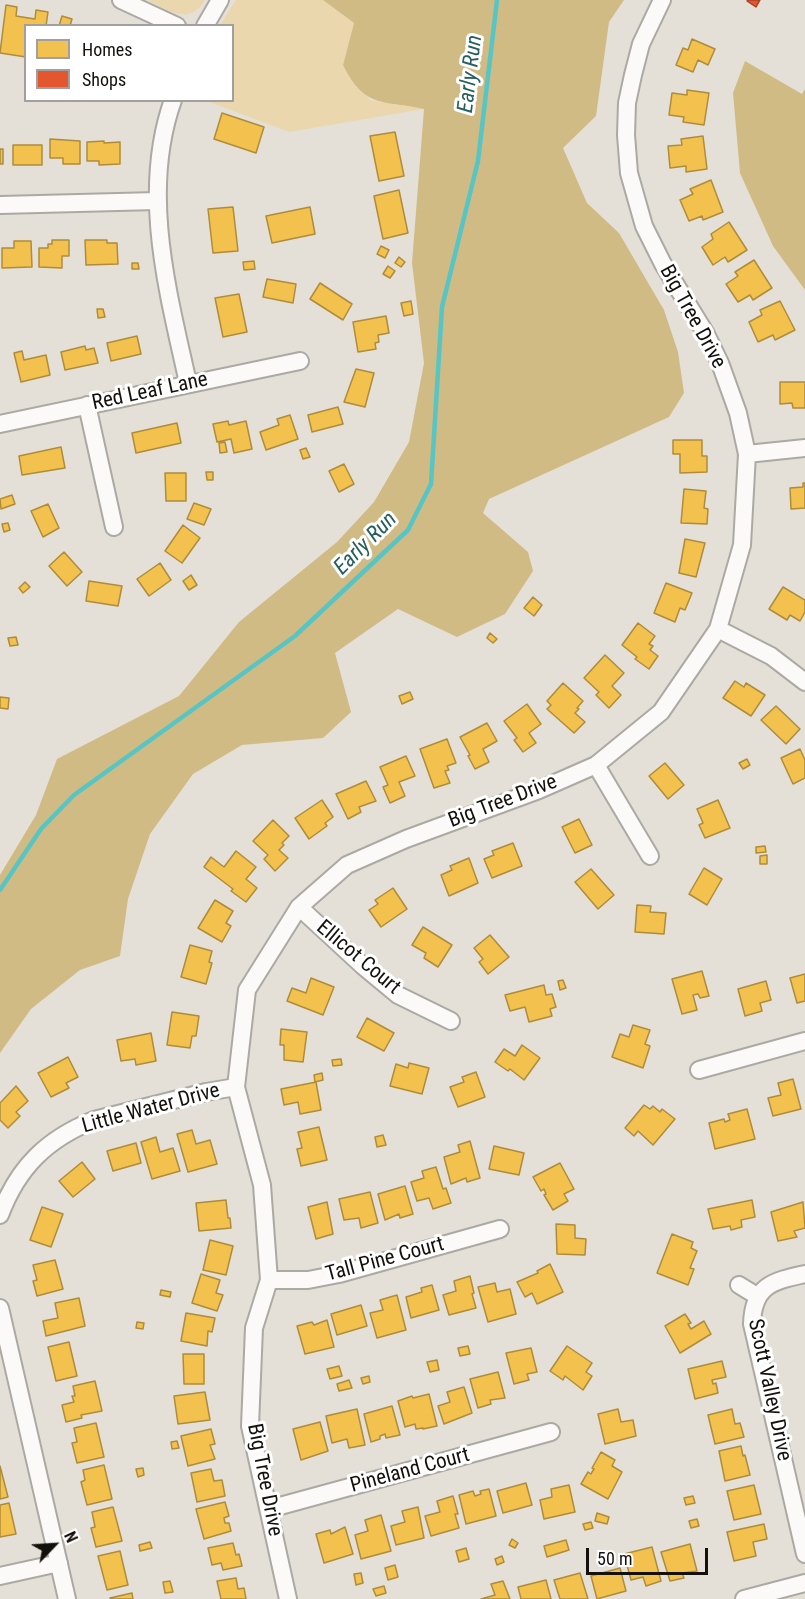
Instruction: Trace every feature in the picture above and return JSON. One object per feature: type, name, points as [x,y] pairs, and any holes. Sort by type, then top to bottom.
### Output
[{"type":"street","points":[[121,0],[173,24]]},
{"type":"street","points":[[205,24],[220,0]]},
{"type":"street","name":"Big Tree Drive","points":[[288,1599],[250,1426],[254,1328],[269,1280],[262,1185],[236,1087],[247,990],[299,907],[347,865],[406,839],[539,790],[596,765],[661,712],[718,629],[742,545],[747,454],[738,414],[720,363],[663,264],[644,226],[629,173],[626,135],[627,103],[641,44],[662,0]]},
{"type":"street","points":[[172,102],[165,127],[157,201],[166,282],[188,383]]},
{"type":"street","points":[[0,205],[157,201]]},
{"type":"street","name":"Red Leaf Lane","points":[[0,424],[300,361]]},
{"type":"street","points":[[87,405],[114,527]]},
{"type":"street","points":[[747,454],[805,448]]},
{"type":"street","points":[[718,629],[771,656],[805,682]]},
{"type":"street","points":[[596,765],[650,856]]},
{"type":"street","name":"Ellicot Court","points":[[299,907],[398,995],[451,1021]]},
{"type":"street","points":[[699,1070],[805,1041]]},
{"type":"street","name":"Little Water Drive","points":[[0,1215],[19,1176],[34,1158],[54,1140],[78,1126],[183,1097],[236,1087]]},
{"type":"street","name":"Tall Pine Court","points":[[269,1280],[308,1280],[339,1274],[500,1229]]},
{"type":"street","points":[[738,1285],[757,1296],[767,1286],[780,1279],[805,1274]]},
{"type":"street","name":"Scott Valley Drive","points":[[757,1296],[752,1309],[752,1324],[799,1496],[805,1554]]},
{"type":"street","points":[[0,1308],[67,1599]]},
{"type":"street","name":"Pineland Court","points":[[269,1509],[550,1432]]},
{"type":"street","points":[[0,1576],[59,1563]]},
{"type":"street","points":[[744,1599],[805,1583]]},
{"type":"shaded area","points":[[148,0],[205,0],[192,13],[178,14]]},
{"type":"shaded area","points":[[236,0],[323,0],[354,23],[343,65],[370,100],[424,109],[289,132],[210,102],[234,102],[234,24],[221,24]]},
{"type":"shaded area","points":[[323,0],[624,0],[609,22],[596,116],[563,148],[587,203],[619,233],[664,310],[678,352],[684,393],[669,417],[489,499],[483,513],[528,552],[533,571],[505,614],[457,637],[398,609],[335,653],[351,712],[323,738],[242,745],[193,774],[150,834],[128,899],[120,956],[80,970],[31,1009],[0,1053],[0,875],[36,815],[57,759],[179,696],[239,622],[337,542],[374,502],[409,442],[424,363],[412,263],[424,109],[376,100],[359,89],[343,65],[354,23]]},
{"type":"shaded area","points":[[745,61],[802,94],[805,89],[805,290],[773,246],[740,173],[733,93]]},
{"type":"building: Homes","points":[[6,5],[17,7],[16,16],[35,19],[36,10],[48,12],[46,24],[24,24],[24,57],[0,53]]},
{"type":"building: Homes","points":[[62,16],[72,19],[71,24],[60,24]]},
{"type":"building: Homes","points":[[692,39],[715,49],[708,65],[698,60],[693,72],[676,65],[683,48],[688,50]]},
{"type":"building: Homes","points":[[687,90],[709,93],[704,125],[683,122],[684,117],[669,115],[672,93],[687,95]]},
{"type":"building: Homes","points":[[222,113],[264,127],[256,153],[214,139]]},
{"type":"building: Homes","points":[[395,132],[404,176],[379,181],[370,136]]},
{"type":"building: Homes","points":[[703,136],[707,169],[686,172],[686,166],[670,168],[668,146],[682,145],[681,139]]},
{"type":"building: Homes","points":[[50,139],[80,141],[80,164],[63,164],[63,158],[50,158]]},
{"type":"building: Homes","points":[[104,141],[104,143],[120,142],[120,164],[99,165],[99,161],[87,161],[87,142]]},
{"type":"building: Homes","points":[[13,145],[42,145],[42,165],[13,165]]},
{"type":"building: Homes","points":[[0,149],[3,149],[3,164],[0,164]]},
{"type":"building: Homes","points":[[711,180],[723,212],[703,220],[702,216],[689,221],[680,200],[693,194],[690,189]]},
{"type":"building: Homes","points":[[399,190],[408,233],[383,239],[374,196]]},
{"type":"building: Homes","points":[[233,207],[238,251],[213,253],[208,209]]},
{"type":"building: Homes","points":[[310,207],[315,234],[272,243],[266,216]]},
{"type":"building: Homes","points":[[729,222],[747,250],[728,262],[725,257],[713,265],[702,247],[713,239],[711,234]]},
{"type":"building: Homes","points":[[52,240],[69,240],[69,256],[62,256],[62,268],[39,267],[39,248],[48,248]]},
{"type":"building: Homes","points":[[85,240],[107,240],[107,243],[117,243],[118,264],[86,265]]},
{"type":"building: Homes","points":[[14,241],[31,241],[32,267],[2,268],[2,248],[14,248]]},
{"type":"building: Homes","points":[[381,246],[389,250],[385,258],[377,254]]},
{"type":"building: Homes","points":[[399,257],[405,262],[401,267],[395,263]]},
{"type":"building: Homes","points":[[754,260],[772,288],[753,300],[750,295],[738,302],[726,284],[738,276],[735,272]]},
{"type":"building: Homes","points":[[254,261],[255,269],[244,270],[243,262]]},
{"type":"building: Homes","points":[[132,263],[138,263],[139,269],[132,269]]},
{"type":"building: Homes","points":[[388,266],[395,271],[390,278],[383,274]]},
{"type":"building: Homes","points":[[267,279],[296,284],[293,303],[263,297]]},
{"type":"building: Homes","points":[[320,283],[352,304],[343,320],[310,299]]},
{"type":"building: Homes","points":[[239,294],[247,332],[223,337],[215,298]]},
{"type":"building: Homes","points":[[411,301],[413,314],[404,316],[401,303]]},
{"type":"building: Homes","points":[[780,301],[795,330],[775,340],[773,335],[758,342],[749,322],[762,315],[760,310]]},
{"type":"building: Homes","points":[[97,309],[103,309],[105,317],[98,318]]},
{"type":"building: Homes","points":[[386,316],[389,333],[378,335],[379,342],[375,343],[376,349],[358,352],[353,322]]},
{"type":"building: Homes","points":[[137,336],[141,354],[111,361],[107,343]]},
{"type":"building: Homes","points":[[85,346],[86,350],[94,348],[98,363],[65,370],[61,352]]},
{"type":"building: Homes","points":[[22,351],[24,360],[46,355],[50,375],[21,382],[14,353]]},
{"type":"building: Homes","points":[[356,369],[374,373],[365,407],[344,402]]},
{"type":"building: Homes","points":[[780,382],[805,382],[805,408],[793,408],[792,403],[780,404]]},
{"type":"building: Homes","points":[[338,407],[343,424],[312,432],[308,415]]},
{"type":"building: Homes","points":[[290,415],[298,439],[266,450],[260,432],[279,425],[277,419]]},
{"type":"building: Homes","points":[[228,421],[229,425],[246,421],[252,449],[234,453],[231,439],[217,442],[213,424]]},
{"type":"building: Homes","points":[[177,423],[181,443],[136,453],[132,433]]},
{"type":"building: Homes","points":[[673,440],[702,440],[702,456],[707,456],[707,472],[680,473],[680,454],[673,454]]},
{"type":"building: Homes","points":[[225,442],[227,452],[220,453],[219,443]]},
{"type":"building: Homes","points":[[61,447],[65,468],[22,475],[19,456]]},
{"type":"building: Homes","points":[[306,448],[310,457],[303,459],[300,450]]},
{"type":"building: Homes","points":[[344,464],[354,484],[339,492],[329,471]]},
{"type":"building: Homes","points":[[206,472],[213,472],[213,480],[207,480]]},
{"type":"building: Homes","points":[[165,473],[186,473],[186,501],[166,501]]},
{"type":"building: Homes","points":[[805,483],[805,508],[791,509],[790,488],[803,487]]},
{"type":"building: Homes","points":[[684,489],[706,491],[704,508],[708,509],[707,524],[681,523]]},
{"type":"building: Homes","points":[[12,495],[15,504],[1,509],[0,499]]},
{"type":"building: Homes","points":[[194,503],[211,509],[204,525],[187,519]]},
{"type":"building: Homes","points":[[48,504],[59,528],[43,537],[31,511]]},
{"type":"building: Homes","points":[[8,523],[10,530],[4,532],[2,524]]},
{"type":"building: Homes","points":[[183,525],[200,538],[182,563],[165,551]]},
{"type":"building: Homes","points":[[685,539],[705,543],[696,577],[679,573]]},
{"type":"building: Homes","points":[[64,552],[82,572],[67,586],[49,566]]},
{"type":"building: Homes","points":[[160,563],[171,580],[149,596],[137,579]]},
{"type":"building: Homes","points":[[191,575],[197,585],[189,590],[183,581]]},
{"type":"building: Homes","points":[[89,581],[122,586],[118,606],[86,601]]},
{"type":"building: Homes","points":[[25,582],[30,587],[23,593],[19,588]]},
{"type":"building: Homes","points":[[666,583],[692,593],[685,610],[680,608],[675,622],[654,613]]},
{"type":"building: Homes","points":[[783,587],[805,600],[805,612],[800,621],[790,615],[787,620],[769,609]]},
{"type":"building: Homes","points":[[533,597],[542,605],[534,616],[524,608]]},
{"type":"building: Homes","points":[[638,623],[655,636],[649,644],[653,646],[650,650],[658,656],[649,669],[635,659],[637,657],[622,645]]},
{"type":"building: Homes","points":[[490,633],[497,639],[493,643],[487,638]]},
{"type":"building: Homes","points":[[16,637],[18,645],[10,646],[8,638]]},
{"type":"building: Homes","points":[[605,655],[624,673],[612,686],[621,695],[609,708],[596,695],[599,692],[584,678]]},
{"type":"building: Homes","points":[[735,681],[744,687],[746,683],[765,695],[751,716],[723,698]]},
{"type":"building: Homes","points":[[563,683],[583,701],[575,713],[585,722],[574,733],[547,709],[551,705],[547,701]]},
{"type":"building: Homes","points":[[410,692],[413,699],[402,704],[399,696]]},
{"type":"building: Homes","points":[[0,697],[9,698],[8,709],[0,708]]},
{"type":"building: Homes","points":[[527,704],[541,724],[529,733],[536,743],[523,752],[514,740],[517,738],[504,721]]},
{"type":"building: Homes","points":[[776,706],[800,729],[786,744],[761,720]]},
{"type":"building: Homes","points":[[487,723],[497,741],[483,749],[489,762],[475,769],[460,737]]},
{"type":"building: Homes","points":[[447,739],[456,763],[447,766],[449,770],[445,771],[450,783],[434,788],[420,749]]},
{"type":"building: Homes","points":[[800,749],[805,760],[805,778],[793,784],[781,758]]},
{"type":"building: Homes","points":[[406,756],[415,776],[399,782],[405,796],[390,803],[383,787],[388,785],[380,767]]},
{"type":"building: Homes","points":[[747,759],[750,765],[743,769],[739,763]]},
{"type":"building: Homes","points":[[665,763],[684,785],[668,799],[649,776]]},
{"type":"building: Homes","points":[[366,781],[376,801],[359,807],[361,812],[348,819],[336,794]]},
{"type":"building: Homes","points":[[322,800],[333,817],[325,823],[327,826],[309,839],[295,818]]},
{"type":"building: Homes","points":[[718,800],[730,828],[705,838],[699,825],[703,823],[697,809]]},
{"type":"building: Homes","points":[[579,819],[592,845],[575,853],[562,827]]},
{"type":"building: Homes","points":[[273,820],[289,836],[279,850],[288,858],[275,871],[264,859],[268,855],[253,841]]},
{"type":"building: Homes","points":[[513,843],[522,866],[492,878],[484,859],[494,855],[492,851]]},
{"type":"building: Homes","points":[[765,846],[766,852],[756,853],[756,847]]},
{"type":"building: Homes","points":[[236,851],[256,867],[246,879],[257,888],[246,902],[204,867],[211,857],[224,867]]},
{"type":"building: Homes","points":[[767,855],[767,864],[760,864],[760,856]]},
{"type":"building: Homes","points":[[469,858],[478,883],[449,896],[441,875],[452,870],[450,866]]},
{"type":"building: Homes","points":[[704,868],[722,879],[707,905],[689,894]]},
{"type":"building: Homes","points":[[591,869],[614,895],[598,909],[575,882]]},
{"type":"building: Homes","points":[[393,888],[407,909],[381,927],[369,910],[378,904],[375,900]]},
{"type":"building: Homes","points":[[215,900],[233,911],[226,923],[231,926],[222,942],[198,928]]},
{"type":"building: Homes","points":[[637,905],[651,906],[650,912],[666,913],[664,934],[635,932]]},
{"type":"building: Homes","points":[[423,927],[452,945],[438,967],[424,958],[426,953],[412,945]]},
{"type":"building: Homes","points":[[490,935],[509,957],[488,974],[479,962],[483,959],[474,948]]},
{"type":"building: Homes","points":[[190,945],[212,951],[209,962],[212,963],[206,984],[181,977]]},
{"type":"building: Homes","points":[[702,971],[709,996],[700,998],[698,994],[693,995],[697,1010],[682,1014],[672,979]]},
{"type":"building: Homes","points":[[805,974],[805,1001],[797,1003],[790,978]]},
{"type":"building: Homes","points":[[311,978],[334,987],[323,1015],[287,1001],[292,988],[306,993]]},
{"type":"building: Homes","points":[[563,980],[566,988],[560,990],[558,981]]},
{"type":"building: Homes","points":[[766,981],[771,1000],[760,1003],[762,1011],[745,1016],[738,989]]},
{"type":"building: Homes","points":[[544,985],[546,995],[552,994],[556,1007],[550,1009],[552,1016],[529,1022],[525,1007],[510,1011],[505,995]]},
{"type":"building: Homes","points":[[172,1012],[199,1016],[196,1036],[192,1036],[190,1048],[167,1045]]},
{"type":"building: Homes","points":[[367,1018],[394,1033],[384,1051],[357,1037]]},
{"type":"building: Homes","points":[[633,1025],[650,1030],[645,1044],[650,1046],[643,1068],[612,1057],[620,1034],[629,1037]]},
{"type":"building: Homes","points":[[281,1029],[307,1032],[303,1062],[284,1060],[284,1045],[280,1045]]},
{"type":"building: Homes","points":[[151,1033],[156,1061],[136,1065],[135,1059],[121,1061],[117,1040]]},
{"type":"building: Homes","points":[[522,1045],[540,1058],[524,1080],[510,1069],[508,1071],[495,1062],[504,1049],[515,1056]]},
{"type":"building: Homes","points":[[68,1057],[78,1077],[66,1083],[69,1088],[51,1097],[38,1073]]},
{"type":"building: Homes","points":[[341,1059],[342,1065],[333,1066],[332,1060]]},
{"type":"building: Homes","points":[[409,1063],[429,1068],[422,1094],[390,1086],[396,1064],[408,1068]]},
{"type":"building: Homes","points":[[476,1072],[485,1097],[458,1107],[450,1087],[464,1082],[462,1077]]},
{"type":"building: Homes","points":[[322,1073],[323,1080],[315,1082],[314,1075]]},
{"type":"building: Homes","points":[[793,1079],[801,1109],[773,1116],[768,1098],[781,1095],[778,1083]]},
{"type":"building: Homes","points":[[316,1082],[321,1110],[300,1114],[298,1102],[284,1105],[281,1089]]},
{"type":"building: Homes","points":[[16,1086],[28,1101],[16,1112],[20,1116],[8,1128],[0,1120],[0,1103]]},
{"type":"building: Homes","points":[[644,1105],[650,1109],[653,1106],[660,1112],[662,1109],[675,1119],[653,1145],[638,1131],[634,1136],[625,1128]]},
{"type":"building: Homes","points":[[747,1109],[755,1139],[715,1149],[709,1123],[724,1119],[725,1122],[730,1120],[728,1114]]},
{"type":"building: Homes","points":[[319,1127],[327,1160],[301,1166],[297,1149],[302,1148],[298,1132]]},
{"type":"building: Homes","points":[[192,1130],[196,1144],[210,1140],[217,1164],[188,1172],[177,1134]]},
{"type":"building: Homes","points":[[383,1135],[386,1145],[377,1147],[375,1137]]},
{"type":"building: Homes","points":[[156,1137],[160,1152],[173,1148],[180,1171],[152,1179],[141,1142]]},
{"type":"building: Homes","points":[[470,1141],[480,1178],[467,1182],[466,1178],[451,1184],[444,1157],[460,1152],[458,1145]]},
{"type":"building: Homes","points":[[136,1143],[141,1163],[113,1171],[107,1151]]},
{"type":"building: Homes","points":[[494,1146],[524,1153],[519,1175],[489,1169]]},
{"type":"building: Homes","points":[[82,1162],[95,1179],[73,1197],[59,1181]]},
{"type":"building: Homes","points":[[560,1163],[574,1189],[564,1194],[568,1201],[553,1210],[544,1195],[546,1194],[544,1189],[541,1191],[533,1177]]},
{"type":"building: Homes","points":[[436,1167],[443,1189],[446,1188],[451,1203],[433,1209],[429,1198],[417,1201],[411,1182],[424,1178],[422,1171]]},
{"type":"building: Homes","points":[[405,1186],[413,1214],[400,1218],[399,1214],[385,1220],[378,1194]]},
{"type":"building: Homes","points":[[370,1192],[378,1223],[361,1228],[359,1218],[344,1220],[339,1199]]},
{"type":"building: Homes","points":[[226,1200],[231,1228],[199,1231],[196,1203]]},
{"type":"building: Homes","points":[[752,1200],[755,1217],[741,1220],[742,1227],[731,1230],[730,1226],[713,1229],[708,1209]]},
{"type":"building: Homes","points":[[327,1202],[333,1234],[316,1239],[308,1207]]},
{"type":"building: Homes","points":[[803,1202],[805,1228],[794,1231],[797,1237],[778,1241],[771,1212]]},
{"type":"building: Homes","points":[[42,1207],[63,1214],[51,1247],[30,1240]]},
{"type":"building: Homes","points":[[556,1224],[575,1225],[575,1238],[586,1239],[585,1255],[557,1254]]},
{"type":"building: Homes","points":[[672,1234],[693,1242],[691,1248],[697,1251],[690,1268],[694,1269],[688,1285],[657,1273]]},
{"type":"building: Homes","points":[[210,1240],[233,1246],[226,1275],[203,1270]]},
{"type":"building: Homes","points":[[55,1260],[63,1289],[37,1296],[33,1281],[37,1280],[33,1265]]},
{"type":"building: Homes","points":[[550,1264],[563,1292],[537,1304],[532,1293],[525,1297],[517,1282],[538,1273],[537,1271]]},
{"type":"building: Homes","points":[[201,1274],[220,1280],[216,1293],[223,1295],[217,1311],[192,1303]]},
{"type":"building: Homes","points":[[470,1276],[476,1308],[449,1315],[443,1295],[456,1291],[454,1281]]},
{"type":"building: Homes","points":[[495,1283],[497,1292],[510,1289],[516,1314],[488,1322],[478,1287]]},
{"type":"building: Homes","points":[[432,1285],[439,1310],[411,1318],[406,1297],[422,1292],[421,1288]]},
{"type":"building: Homes","points":[[161,1290],[171,1292],[170,1297],[160,1295]]},
{"type":"building: Homes","points":[[397,1295],[406,1330],[377,1338],[370,1313],[383,1310],[380,1300]]},
{"type":"building: Homes","points":[[79,1298],[85,1326],[46,1336],[43,1321],[58,1318],[55,1303]]},
{"type":"building: Homes","points":[[361,1305],[367,1326],[337,1335],[331,1314]]},
{"type":"building: Homes","points":[[186,1313],[215,1318],[212,1332],[208,1331],[207,1346],[181,1341]]},
{"type":"building: Homes","points":[[685,1314],[691,1323],[688,1324],[691,1329],[704,1321],[711,1334],[680,1353],[665,1326]]},
{"type":"building: Homes","points":[[327,1320],[334,1347],[305,1354],[297,1326],[312,1322],[314,1325]]},
{"type":"building: Homes","points":[[137,1322],[144,1323],[143,1329],[136,1328]]},
{"type":"building: Homes","points":[[69,1342],[77,1376],[56,1381],[48,1347]]},
{"type":"building: Homes","points":[[468,1346],[470,1354],[460,1356],[458,1348]]},
{"type":"building: Homes","points":[[567,1346],[592,1363],[586,1372],[592,1376],[583,1390],[565,1376],[563,1380],[550,1371]]},
{"type":"building: Homes","points":[[531,1348],[537,1372],[527,1374],[529,1380],[514,1384],[506,1353]]},
{"type":"building: Homes","points":[[183,1354],[204,1354],[204,1384],[184,1384]]},
{"type":"building: Homes","points":[[437,1360],[439,1370],[430,1372],[427,1362]]},
{"type":"building: Homes","points":[[722,1361],[726,1377],[712,1380],[713,1384],[716,1383],[718,1393],[695,1399],[688,1369]]},
{"type":"building: Homes","points":[[339,1366],[342,1376],[330,1379],[327,1369]]},
{"type":"building: Homes","points":[[498,1372],[505,1398],[490,1400],[491,1404],[478,1408],[470,1379]]},
{"type":"building: Homes","points":[[369,1376],[370,1382],[363,1384],[361,1378]]},
{"type":"building: Homes","points":[[349,1380],[352,1388],[339,1391],[337,1384]]},
{"type":"building: Homes","points":[[95,1381],[102,1411],[81,1415],[82,1418],[66,1422],[62,1405],[74,1402],[73,1386]]},
{"type":"building: Homes","points":[[464,1387],[472,1413],[444,1424],[438,1406],[450,1402],[447,1392]]},
{"type":"building: Homes","points":[[205,1392],[210,1420],[178,1424],[174,1396]]},
{"type":"building: Homes","points":[[429,1394],[437,1426],[416,1429],[415,1424],[405,1427],[398,1401]]},
{"type":"building: Homes","points":[[392,1406],[400,1435],[386,1438],[385,1434],[380,1436],[380,1439],[371,1442],[364,1414]]},
{"type":"building: Homes","points":[[357,1409],[365,1445],[349,1448],[347,1439],[332,1443],[326,1416]]},
{"type":"building: Homes","points":[[618,1409],[621,1422],[633,1420],[636,1436],[605,1444],[598,1414]]},
{"type":"building: Homes","points":[[732,1409],[735,1424],[740,1423],[744,1437],[715,1444],[708,1415]]},
{"type":"building: Homes","points":[[320,1422],[328,1451],[301,1460],[293,1429]]},
{"type":"building: Homes","points":[[96,1423],[104,1457],[77,1463],[72,1443],[77,1442],[74,1428]]},
{"type":"building: Homes","points":[[211,1429],[215,1444],[210,1445],[215,1459],[188,1466],[181,1436]]},
{"type":"building: Homes","points":[[177,1441],[179,1448],[172,1449],[171,1442]]},
{"type":"building: Homes","points":[[741,1446],[750,1475],[725,1481],[719,1451]]},
{"type":"building: Homes","points":[[601,1452],[615,1460],[612,1466],[622,1472],[608,1499],[581,1484],[588,1472],[591,1474]]},
{"type":"building: Homes","points":[[104,1465],[112,1499],[87,1505],[81,1482],[85,1480],[83,1470]]},
{"type":"building: Homes","points":[[0,1466],[8,1497],[0,1499]]},
{"type":"building: Homes","points":[[143,1468],[144,1475],[138,1477],[136,1469]]},
{"type":"building: Homes","points":[[211,1469],[214,1481],[222,1480],[225,1496],[197,1502],[191,1473]]},
{"type":"building: Homes","points":[[526,1483],[532,1505],[503,1513],[497,1491]]},
{"type":"building: Homes","points":[[569,1485],[575,1512],[544,1519],[540,1500],[552,1497],[551,1489]]},
{"type":"building: Homes","points":[[754,1485],[761,1514],[734,1520],[727,1491]]},
{"type":"building: Homes","points":[[489,1489],[496,1516],[466,1524],[459,1495],[473,1491],[475,1496],[481,1494],[480,1491]]},
{"type":"building: Homes","points":[[453,1496],[459,1528],[431,1536],[425,1516],[440,1512],[437,1501]]},
{"type":"building: Homes","points":[[693,1496],[695,1503],[686,1505],[684,1498]]},
{"type":"building: Homes","points":[[225,1502],[229,1516],[224,1518],[225,1523],[229,1523],[231,1531],[204,1539],[196,1509]]},
{"type":"building: Homes","points":[[9,1503],[16,1534],[0,1537],[0,1505]]},
{"type":"building: Homes","points":[[113,1507],[122,1541],[96,1547],[91,1528],[95,1527],[92,1512]]},
{"type":"building: Homes","points":[[418,1507],[424,1538],[396,1545],[391,1526],[405,1522],[402,1511]]},
{"type":"building: Homes","points":[[597,1513],[609,1517],[607,1524],[595,1521]]},
{"type":"building: Homes","points":[[381,1515],[391,1551],[361,1559],[355,1535],[368,1531],[365,1520]]},
{"type":"building: Homes","points":[[697,1519],[699,1526],[691,1528],[689,1521]]},
{"type":"building: Homes","points":[[591,1522],[593,1528],[585,1530],[583,1524]]},
{"type":"building: Homes","points":[[764,1524],[767,1539],[753,1542],[756,1556],[734,1561],[727,1532]]},
{"type":"building: Homes","points":[[345,1527],[353,1554],[324,1563],[316,1534],[330,1530],[331,1534]]},
{"type":"building: Homes","points":[[512,1539],[518,1543],[515,1548],[509,1545]]},
{"type":"building: Homes","points":[[566,1540],[569,1550],[547,1557],[544,1546]]},
{"type":"building: Homes","points":[[150,1542],[152,1548],[140,1551],[139,1545]]},
{"type":"building: Homes","points":[[233,1543],[242,1566],[223,1570],[221,1563],[212,1565],[208,1548]]},
{"type":"building: Homes","points":[[690,1544],[697,1571],[682,1573],[684,1578],[670,1581],[661,1552]]},
{"type":"building: Homes","points":[[652,1547],[661,1581],[646,1586],[643,1577],[631,1580],[624,1554]]},
{"type":"building: Homes","points":[[466,1548],[469,1559],[459,1562],[456,1551]]},
{"type":"building: Homes","points":[[120,1551],[128,1585],[107,1590],[98,1556]]},
{"type":"building: Homes","points":[[502,1556],[504,1562],[497,1565],[495,1559]]},
{"type":"building: Homes","points":[[395,1565],[398,1577],[388,1580],[385,1568]]},
{"type":"building: Homes","points":[[620,1568],[626,1591],[597,1599],[591,1576]]},
{"type":"building: Homes","points":[[361,1573],[363,1583],[356,1585],[354,1574]]},
{"type":"building: Homes","points":[[580,1573],[588,1599],[560,1599],[554,1580]]},
{"type":"building: Homes","points":[[236,1578],[238,1589],[244,1588],[246,1599],[221,1599],[217,1581]]},
{"type":"building: Homes","points":[[546,1580],[551,1599],[521,1599],[518,1587]]},
{"type":"building: Homes","points":[[170,1581],[173,1592],[165,1593],[163,1582]]},
{"type":"building: Homes","points":[[503,1581],[510,1599],[481,1599],[495,1595],[491,1584]]},
{"type":"building: Homes","points":[[384,1586],[386,1593],[376,1596],[373,1589]]},
{"type":"building: Homes","points":[[132,1593],[133,1599],[110,1599],[110,1598]]},
{"type":"building: Shops","points":[[748,0],[760,0],[756,7]]},
{"type":"waterway","name":"Early Run","points":[[0,890],[41,829],[74,795],[295,636],[408,530],[431,484],[442,307],[478,161],[497,0]]}]
